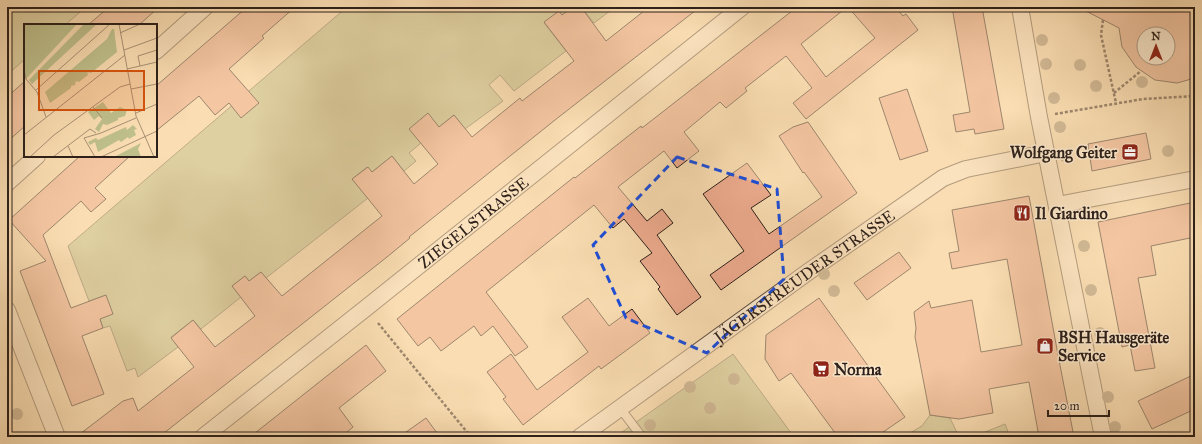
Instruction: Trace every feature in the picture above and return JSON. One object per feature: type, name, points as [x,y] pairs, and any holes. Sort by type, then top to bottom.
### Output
[{"type":"street","points":[[157,50],[205,7]]},
{"type":"street","name":"ZIEGELSTRASSE","points":[[203,437],[742,7]]},
{"type":"street","points":[[1020,7],[1039,117],[1103,437]]},
{"type":"street","name":"JÄGERSFREUDER STRASSE","points":[[580,437],[808,272],[943,178],[966,169],[1046,153]]},
{"type":"street","points":[[7,183],[36,157]]},
{"type":"street","points":[[1056,205],[1195,179]]},
{"type":"street","points":[[7,310],[57,437]]},
{"type":"lane","points":[[620,408],[642,437]]},
{"type":"path","points":[[1103,20],[1101,35],[1116,103]]},
{"type":"path","points":[[1114,93],[1141,71]]},
{"type":"path","points":[[1039,117],[1116,103],[1195,96]]},
{"type":"path","points":[[374,318],[471,437]]},
{"type":"highlighted area","points":[[677,157],[777,189],[784,279],[707,353],[626,318],[593,245]]},
{"type":"green space","points":[[7,7],[86,7],[66,24],[24,24],[24,60],[7,75]]},
{"type":"green space","points":[[347,7],[573,7],[571,27],[559,11],[544,23],[566,51],[514,91],[500,75],[489,85],[503,101],[465,129],[454,115],[439,127],[428,114],[421,143],[409,153],[416,161],[404,171],[392,156],[372,172],[367,167],[352,179],[368,198],[266,278],[261,272],[249,281],[245,276],[232,286],[241,297],[201,329],[193,320],[171,337],[178,347],[138,377],[135,368],[127,371],[110,326],[103,328],[100,319],[106,295],[89,301],[68,246]]},
{"type":"green space","points":[[581,7],[615,7],[594,23]]},
{"type":"green space","points":[[733,354],[794,437],[615,437]]},
{"type":"green space","points":[[930,415],[950,418],[959,437],[903,437],[922,426]]},
{"type":"green space","points":[[1005,424],[1010,437],[973,437]]},
{"type":"building","points":[[109,7],[159,7],[140,24],[89,24]]},
{"type":"building","points":[[247,7],[295,7],[262,36],[264,38],[229,69],[259,103],[241,118],[229,103],[215,115],[199,96],[157,130],[157,85]]},
{"type":"building","points":[[573,7],[581,7],[606,41],[649,7],[700,7],[555,120],[409,237],[410,238],[387,257],[159,437],[76,437],[123,401],[133,398],[138,411],[194,367],[171,338],[193,320],[215,347],[255,316],[232,286],[245,276],[249,281],[261,272],[282,296],[382,216],[352,179],[368,167],[372,172],[392,156],[414,184],[438,164],[409,129],[428,113],[439,127],[454,115],[472,137],[520,98],[522,101],[574,61],[544,22],[559,11],[562,15]]},
{"type":"building","points":[[797,7],[847,7],[801,44],[826,77],[875,38],[848,7],[895,7],[903,16],[906,14],[918,30],[806,119],[793,103],[812,88],[786,56],[745,88],[747,91],[726,108],[720,102],[684,132],[699,151],[677,168],[664,151],[618,187],[647,221],[662,209],[673,223],[657,235],[701,297],[677,315],[658,289],[660,287],[640,261],[652,253],[624,219],[613,228],[594,205],[486,292],[528,347],[515,356],[493,326],[481,336],[474,326],[441,351],[430,337],[418,346],[397,319],[574,177],[575,178],[641,126],[642,128]]},
{"type":"building","points":[[952,7],[982,7],[1004,129],[975,134],[974,129],[956,132],[953,115],[970,112]]},
{"type":"building","points":[[1078,7],[1195,7],[1195,78],[1177,83],[1155,80],[1136,67],[1122,47],[1119,28]]},
{"type":"building","points":[[24,82],[24,127],[7,142],[7,97]]},
{"type":"building","points":[[907,89],[928,151],[900,160],[879,98]]},
{"type":"building","points":[[808,122],[857,193],[721,290],[710,275],[744,251],[703,194],[747,163],[771,195],[751,208],[769,234],[822,197],[804,172],[803,173],[779,136],[793,127]]},
{"type":"building","points":[[1146,133],[1151,159],[1092,171],[1088,144]]},
{"type":"building","points":[[79,157],[129,157],[95,188],[106,199],[91,212],[81,201],[43,235],[71,308],[106,295],[113,314],[100,319],[103,328],[82,336],[104,394],[72,406],[20,271],[46,261],[9,220]]},
{"type":"building","points":[[1029,196],[1074,437],[1039,437],[1029,382],[989,389],[993,413],[959,419],[930,415],[915,337],[916,328],[914,312],[929,301],[931,308],[972,300],[981,352],[1022,345],[1007,259],[952,269],[949,253],[959,251],[952,210]]},
{"type":"building","points":[[1195,202],[1195,237],[1151,246],[1156,275],[1138,278],[1155,368],[1135,371],[1130,345],[1122,347],[1098,222]]},
{"type":"building","points":[[899,252],[911,268],[867,300],[854,283]]},
{"type":"building","points":[[588,298],[609,326],[632,309],[650,333],[601,369],[599,366],[523,425],[503,399],[506,397],[487,372],[511,354],[537,390],[588,352],[562,317]]},
{"type":"building","name":"Norma","points":[[819,298],[905,417],[876,437],[838,437],[791,373],[779,381],[765,359],[766,335]]},
{"type":"building","points":[[366,345],[386,371],[339,408],[353,427],[341,437],[250,437]]},
{"type":"building","points":[[1195,374],[1195,409],[1152,429],[1138,401]]},
{"type":"building","points":[[426,418],[440,437],[399,437]]},
{"type":"place","name":"Wolfgang Geiter","points":[[1130,152]]},
{"type":"place","name":"Il Giardino","points":[[1022,213]]},
{"type":"place","name":"BSH Hausgeräte Service","points":[[1045,346]]},
{"type":"place","name":"Norma","points":[[821,369]]}]
